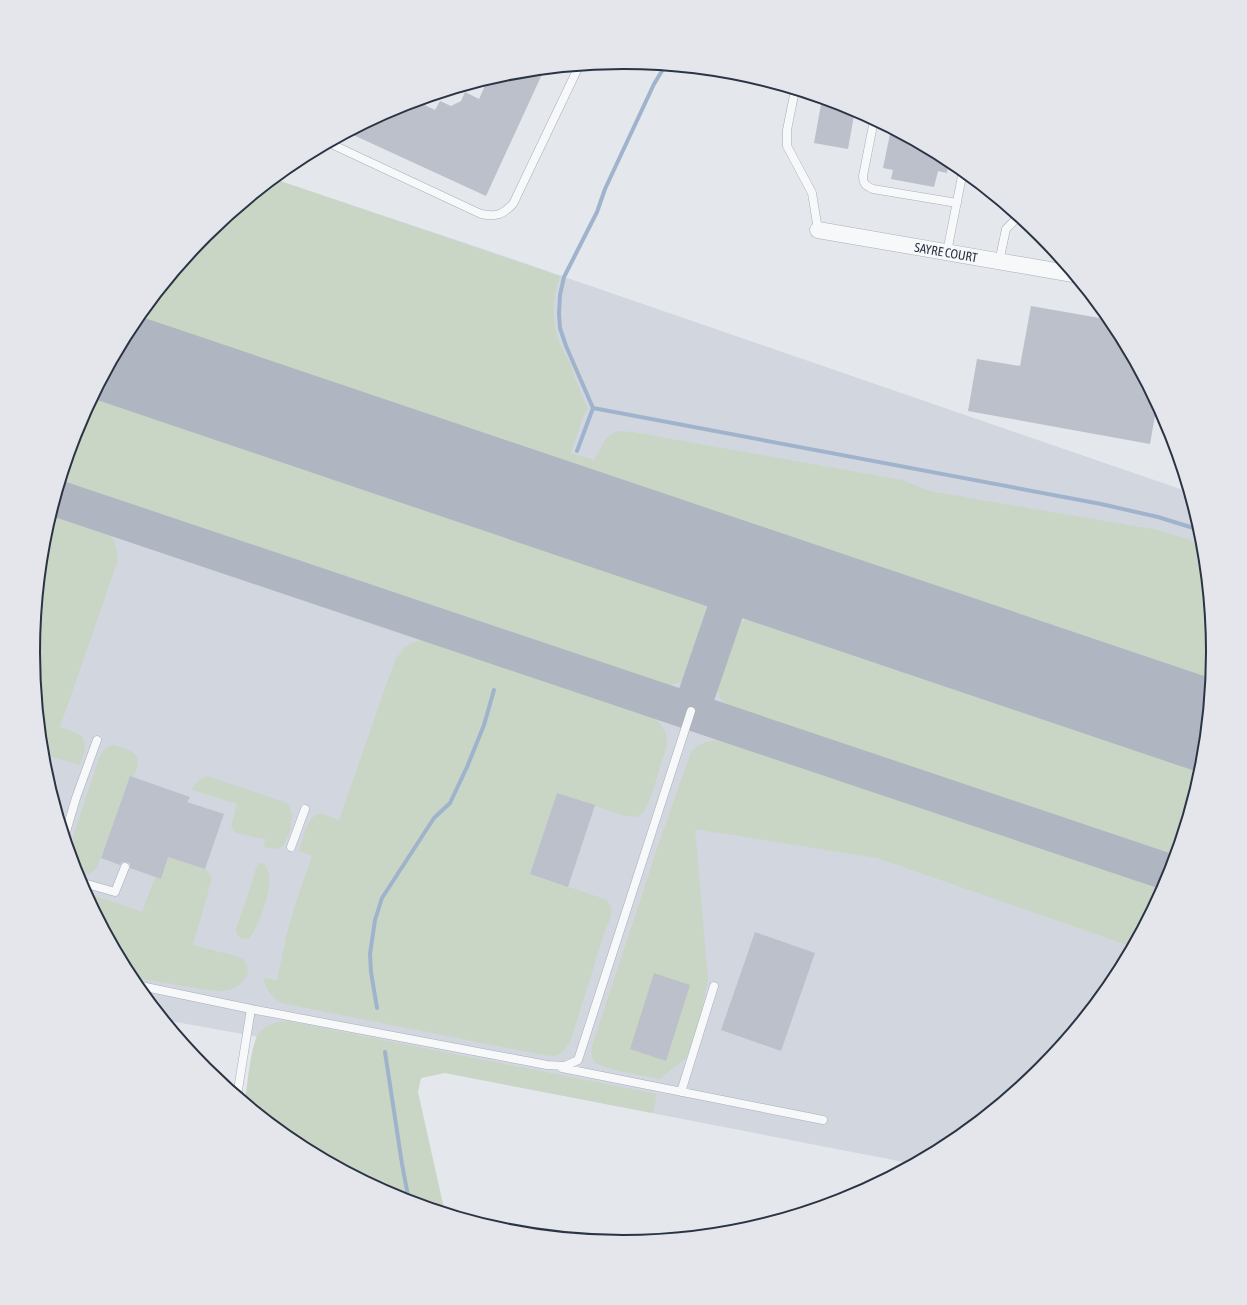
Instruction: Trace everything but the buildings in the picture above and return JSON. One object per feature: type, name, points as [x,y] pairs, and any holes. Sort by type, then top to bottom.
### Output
[{"type":"street","name":"SAYRE COURT","points":[[818,230],[1066,273]]},
{"type":"lane","points":[[335,146],[481,214],[492,216],[500,215],[514,204],[577,71]]},
{"type":"lane","points":[[794,95],[787,130],[787,146],[812,193],[818,230]]},
{"type":"lane","points":[[873,125],[863,176],[863,182],[867,187],[957,203]]},
{"type":"lane","points":[[947,252],[962,177]]},
{"type":"lane","points":[[999,262],[1006,229],[1015,220]]},
{"type":"lane","points":[[547,1065],[566,1066],[578,1060],[691,711]]},
{"type":"lane","points":[[67,828],[76,798],[97,740]]},
{"type":"lane","points":[[291,847],[305,809]]},
{"type":"lane","points":[[88,884],[115,892],[125,867]]},
{"type":"lane","points":[[681,1092],[714,986]]},
{"type":"lane","points":[[145,987],[251,1009],[547,1065],[823,1120]]},
{"type":"lane","points":[[239,1091],[251,1009]]},
{"type":"shaded area","points":[[280,181],[483,249],[1184,490],[1196,539],[1202,576],[1206,614],[1206,691],[1196,766],[1187,804],[1163,876],[1147,911],[1129,944],[1109,977],[1086,1008],[1036,1065],[1008,1091],[948,1138],[907,1163],[172,1021],[138,977],[100,911],[84,876],[60,804],[51,766],[45,729],[41,691],[40,652],[41,614],[51,539],[60,501],[71,465],[84,429],[100,394],[138,328],[185,268],[211,240],[239,214]]},
{"type":"green space","points":[[280,181],[560,276],[555,293],[554,320],[561,346],[571,365],[588,408],[583,417],[571,453],[594,460],[606,439],[616,431],[633,432],[902,480],[929,491],[1158,530],[1197,543],[1206,614],[1207,652],[1205,701],[131,339],[161,297],[211,240],[239,214]]},
{"type":"green space","points":[[112,384],[668,569],[689,580],[696,586],[702,594],[705,603],[707,613],[705,633],[691,671],[680,682],[664,686],[485,628],[413,607],[86,499],[66,482],[84,429],[105,385]]},
{"type":"green space","points":[[57,513],[104,527],[114,540],[118,560],[60,727],[78,734],[84,740],[85,748],[80,765],[49,756],[41,691],[41,614],[45,576]]},
{"type":"green space","points":[[774,609],[793,612],[1199,749],[1187,804],[1169,858],[1045,813],[730,708],[724,704],[720,698],[717,687],[717,682],[726,652],[738,626],[751,615],[764,610]]},
{"type":"green space","points":[[419,640],[430,642],[647,714],[662,726],[666,735],[667,745],[651,796],[645,811],[636,817],[625,816],[557,793],[530,874],[605,899],[610,906],[612,913],[570,1042],[557,1056],[538,1054],[281,1003],[269,992],[264,982],[263,977],[277,981],[286,937],[294,908],[312,856],[299,851],[306,829],[312,818],[316,815],[325,815],[339,820],[395,660],[405,647]]},
{"type":"green space","points":[[719,740],[751,748],[1158,887],[1128,945],[877,858],[695,829],[708,981],[697,1030],[686,1058],[660,1079],[601,1066],[593,1060],[592,1046],[659,843],[691,752],[697,746]]},
{"type":"green space","points":[[113,745],[131,751],[135,754],[138,763],[133,777],[130,776],[97,868],[88,874],[83,872],[72,843],[73,839],[99,758],[106,748]]},
{"type":"green space","points":[[207,776],[287,803],[292,813],[292,819],[288,837],[282,847],[276,849],[264,847],[265,839],[236,833],[231,826],[237,804],[192,790],[198,781]]},
{"type":"green space","points":[[168,857],[205,869],[212,878],[193,945],[243,958],[247,966],[248,975],[236,987],[232,989],[215,991],[139,979],[138,977],[118,944],[93,895],[142,912],[155,877],[161,879]]},
{"type":"green space","points":[[259,863],[263,863],[267,869],[269,875],[269,889],[257,926],[249,938],[244,939],[238,936],[236,929]]},
{"type":"green space","points":[[287,1021],[657,1094],[653,1113],[445,1073],[421,1078],[418,1092],[444,1207],[400,1192],[365,1176],[332,1158],[299,1138],[246,1096],[248,1076],[256,1038],[262,1030],[276,1023]]},
{"type":"waterway","points":[[577,451],[593,408],[566,346],[560,328],[560,295],[564,277],[597,212],[605,189],[654,84],[663,70]]},
{"type":"waterway","points":[[593,408],[1101,504],[1158,517],[1193,528]]},
{"type":"waterway","points":[[377,1008],[371,972],[370,954],[375,920],[382,898],[434,818],[450,803],[484,725],[494,690]]},
{"type":"waterway","points":[[385,1052],[408,1195]]},
{"type":"taxiway","points":[[60,499],[1165,871]]},
{"type":"taxiway","points":[[691,711],[740,568]]},
{"type":"runway","points":[[120,359],[1202,724]]}]
